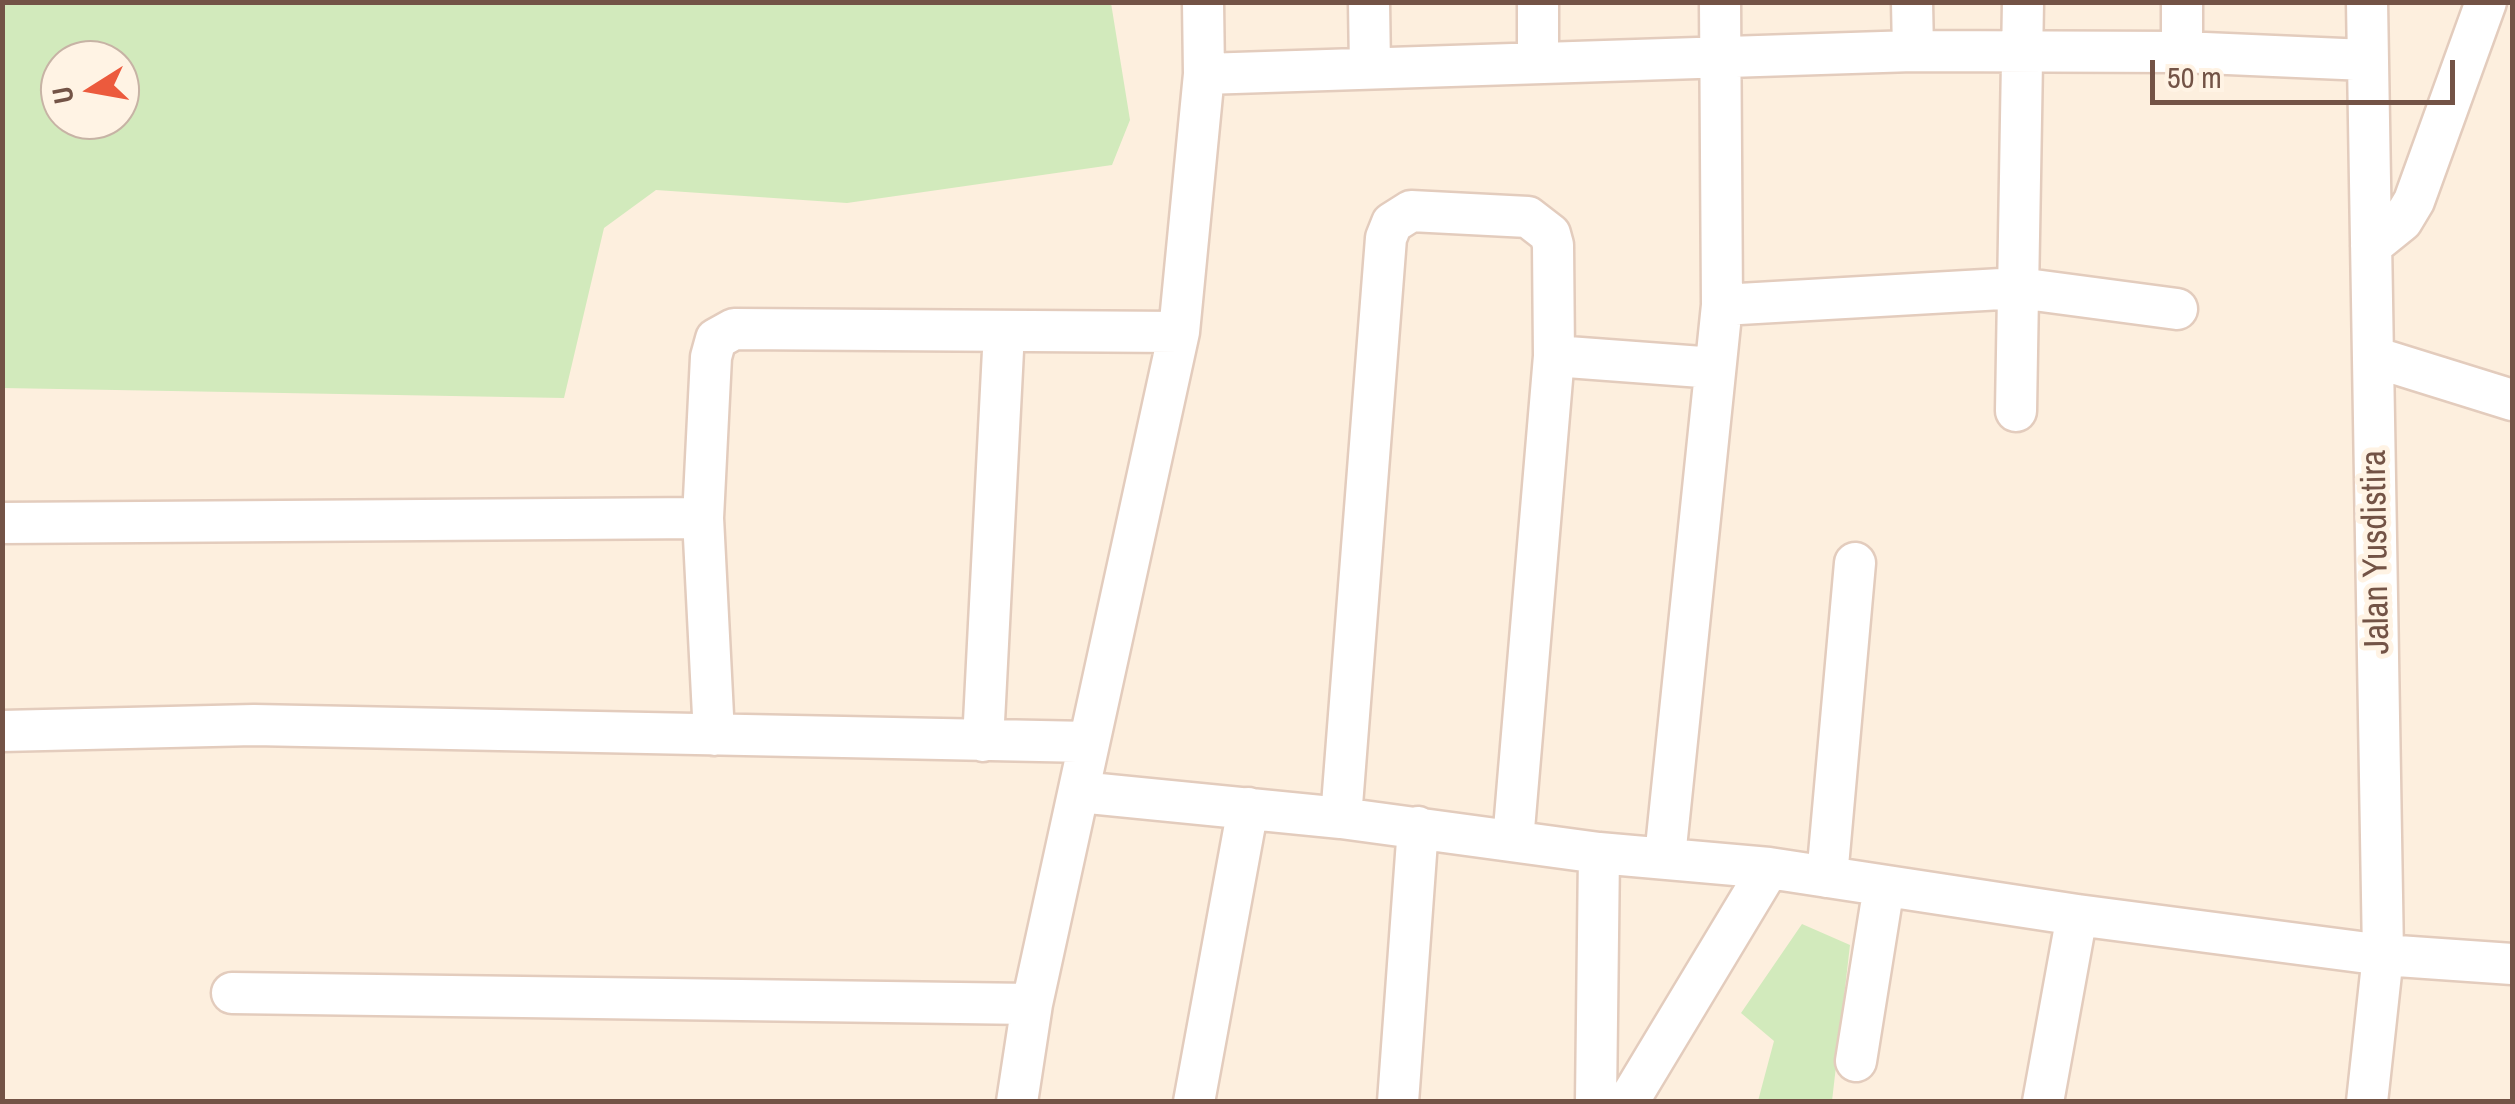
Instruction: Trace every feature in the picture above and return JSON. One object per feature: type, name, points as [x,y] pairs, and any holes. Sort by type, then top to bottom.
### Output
[{"type":"street","points":[[1017,1102],[1032,1004],[1179,332],[1204,74],[1203,2]]},
{"type":"street","points":[[1370,2],[1370,68]]},
{"type":"street","points":[[1538,2],[1538,61]]},
{"type":"street","points":[[1665,857],[1722,305],[1720,2]]},
{"type":"street","points":[[1912,2],[1913,51]]},
{"type":"street","points":[[2016,411],[2023,2]]},
{"type":"street","points":[[2182,2],[2182,52]]},
{"type":"street","name":"Jalan Yusdistira","points":[[2367,2],[2383,954],[2367,1102]]},
{"type":"street","points":[[2371,246],[2402,221],[2414,201],[2486,2]]},
{"type":"street","points":[[1204,74],[1913,51],[2182,52],[2366,60]]},
{"type":"street","points":[[1341,818],[1386,238],[1392,223],[1411,211],[1528,217],[1539,222],[1553,246],[1554,356],[1512,842]]},
{"type":"street","points":[[1722,305],[2019,288],[2177,309]]},
{"type":"street","points":[[983,741],[1004,331]]},
{"type":"street","points":[[714,735],[703,518],[711,357],[716,340],[724,332],[1179,332]]},
{"type":"street","points":[[1554,356],[1715,368]]},
{"type":"street","points":[[2374,357],[2512,400]]},
{"type":"street","points":[[2,522],[703,518]]},
{"type":"street","points":[[1828,877],[1855,563]]},
{"type":"street","points":[[2,731],[254,725],[1090,742]]},
{"type":"street","points":[[1078,792],[1418,827],[1599,853],[1769,868],[2077,915],[2383,954],[2512,964]]},
{"type":"street","points":[[1194,1102],[1248,808]]},
{"type":"street","points":[[1398,1102],[1418,827]]},
{"type":"street","points":[[1596,1101],[1599,853]]},
{"type":"street","points":[[1628,1102],[1769,868]]},
{"type":"street","points":[[1856,1061],[1884,886]]},
{"type":"street","points":[[2043,1102],[2077,915]]},
{"type":"street","points":[[232,993],[1032,1004]]},
{"type":"green space","points":[[3,2],[1111,3],[1130,120],[1112,165],[847,203],[656,190],[604,228],[564,398],[3,388]]},
{"type":"green space","points":[[1802,924],[1850,945],[1832,1101],[1758,1101],[1774,1041],[1741,1013]]}]
